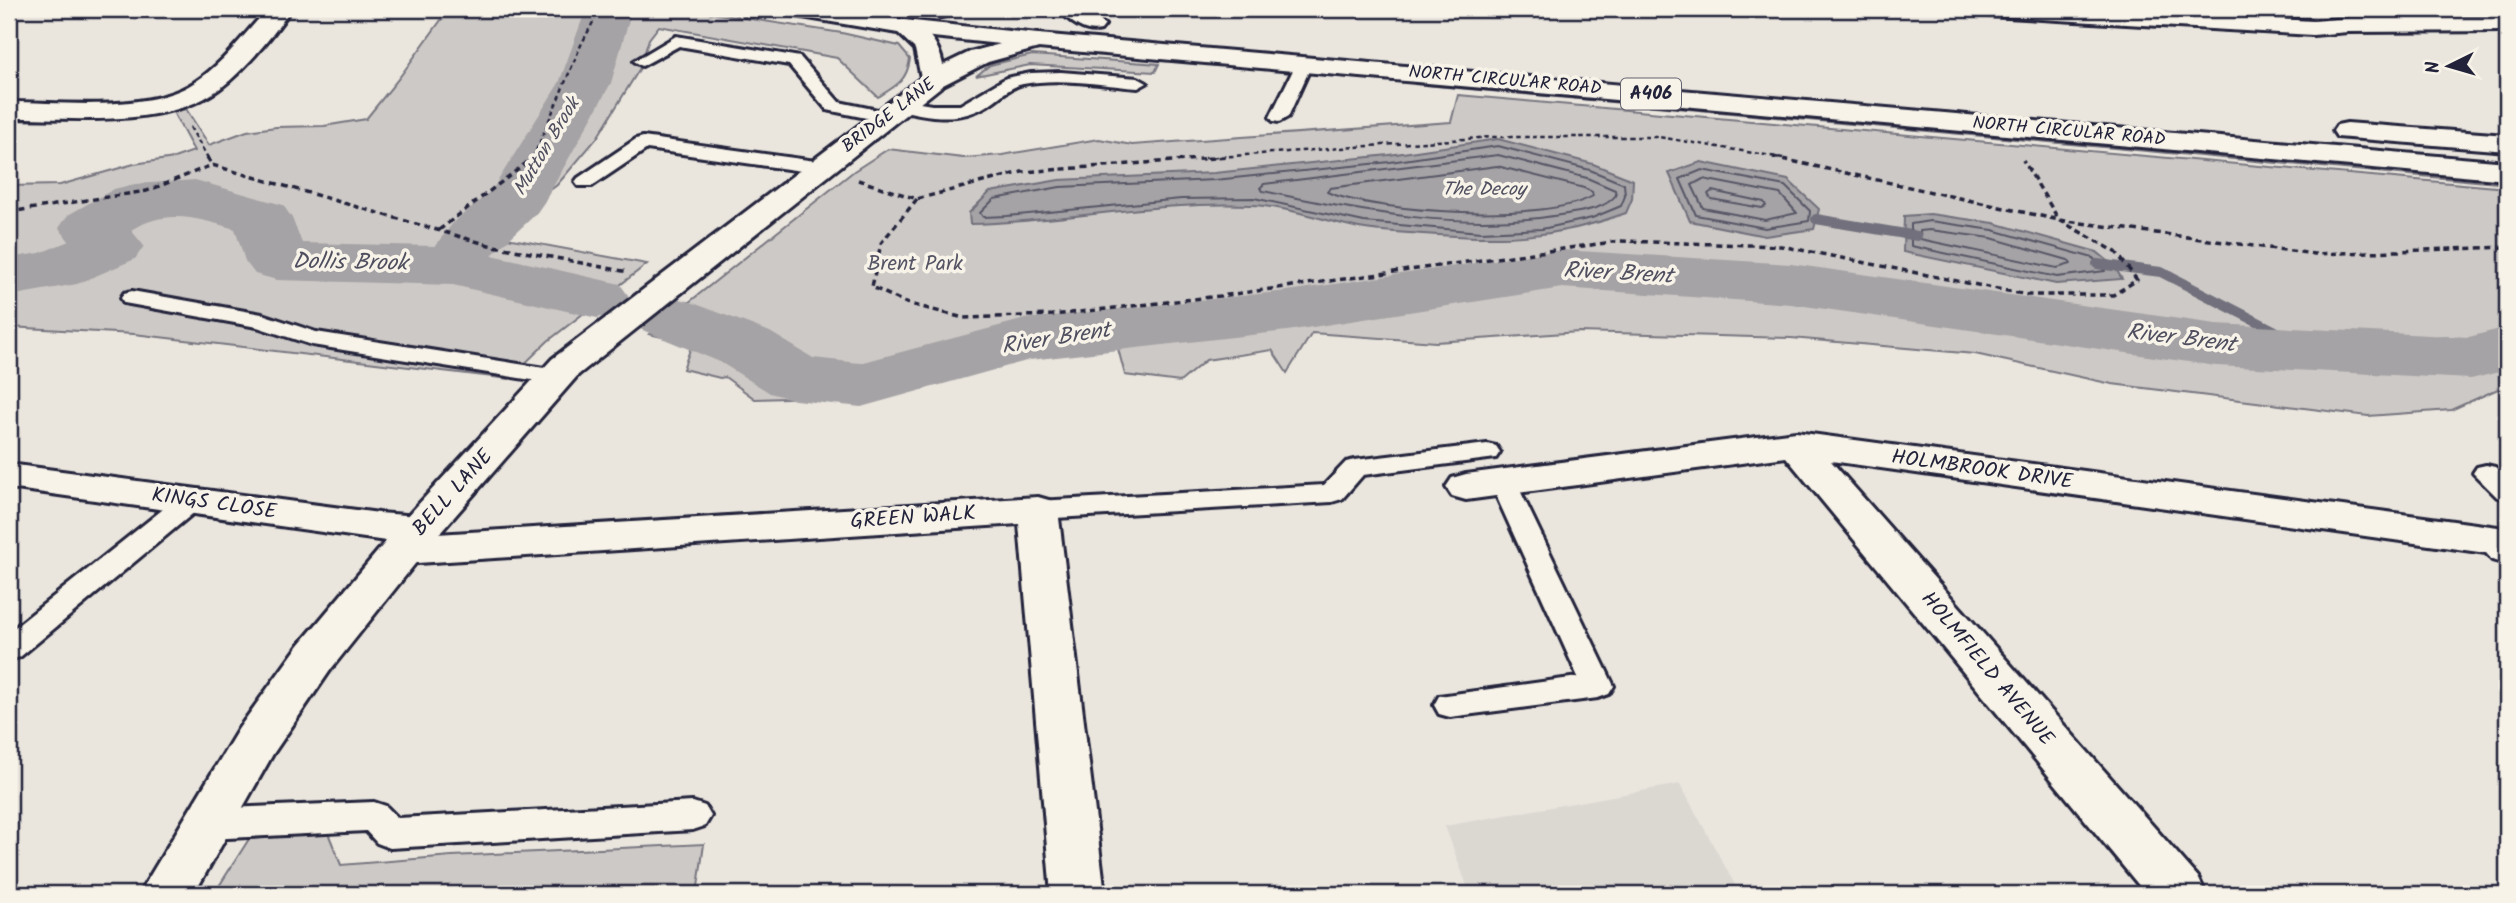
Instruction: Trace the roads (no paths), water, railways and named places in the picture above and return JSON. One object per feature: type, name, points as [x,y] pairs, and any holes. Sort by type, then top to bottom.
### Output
[{"type":"main road","points":[[9,110],[136,107],[174,102],[200,91],[217,78],[280,9]]},
{"type":"main road","name":"NORTH CIRCULAR ROAD","points":[[796,9],[904,27],[1038,41],[2507,171]]},
{"type":"main road","name":"NORTH CIRCULAR ROAD","points":[[940,9],[1562,69],[2207,120]]},
{"type":"main road","points":[[1070,9],[1093,25]]},
{"type":"main road","points":[[1991,9],[2083,12],[2313,28],[2348,25],[2507,24]]},
{"type":"main road","points":[[2321,9],[2348,25]]},
{"type":"main road","points":[[904,27],[928,46],[934,80]]},
{"type":"main road","name":"BRIDGE LANE","points":[[823,168],[934,80],[979,57],[1038,41]]},
{"type":"main road","points":[[2316,128],[2507,143]]},
{"type":"main road","name":"BELL LANE","points":[[166,894],[256,741],[308,667],[411,540],[565,367],[823,168]]},
{"type":"main road","name":"HOLMBROOK DRIVE","points":[[1486,474],[1796,444],[2503,546]]},
{"type":"main road","name":"HOLMFIELD AVENUE","points":[[1796,444],[2179,894]]},
{"type":"main road","name":"KINGS CLOSE","points":[[9,476],[379,527],[411,540]]},
{"type":"main road","points":[[1038,510],[1078,894]]},
{"type":"main road","name":"GREEN WALK","points":[[411,540],[1038,510]]},
{"type":"lane","points":[[642,61],[677,41],[794,61],[833,106],[894,111],[962,110],[981,102],[1000,87],[1032,78],[1138,83]]},
{"type":"lane","points":[[1279,117],[1304,64]]},
{"type":"lane","points":[[585,183],[643,143],[823,168]]},
{"type":"lane","points":[[132,299],[262,321],[312,338],[557,377]]},
{"type":"lane","points":[[1038,510],[1332,493],[1355,468],[1486,474],[1598,686],[1450,705]]},
{"type":"lane","points":[[2486,473],[2507,491]]},
{"type":"lane","points":[[9,649],[191,500]]},
{"type":"lane","points":[[207,824],[374,816],[390,833],[693,816]]},
{"type":"water","name":"The Decoy","points":[[1498,139],[1593,164],[1633,180],[1632,199],[1626,213],[1574,229],[1501,237],[1367,229],[1291,211],[1250,205],[1180,206],[970,224],[969,213],[990,192],[1059,180],[1214,173],[1389,155]]},
{"type":"water","points":[[1701,162],[1788,180],[1819,209],[1814,229],[1765,236],[1690,221],[1669,173]]},
{"type":"water","points":[[1930,214],[1994,223],[2097,252],[2114,266],[2122,279],[2056,284],[1903,252],[1904,216]]},
{"type":"waterway","name":"Mutton Brook","points":[[453,266],[475,236],[515,201],[585,83],[609,9]]},
{"type":"waterway","name":"Dollis Brook","points":[[9,277],[54,270],[113,246],[90,228],[135,202],[195,198],[262,218],[277,261],[453,266]]},
{"type":"waterway","points":[[1816,219],[1917,236]]},
{"type":"waterway","points":[[2097,264],[2161,272],[2312,350]]},
{"type":"waterway","name":"River Brent","points":[[453,266],[597,298]]},
{"type":"waterway","name":"River Brent","points":[[664,315],[745,347],[795,378],[861,385],[1025,340],[1287,311],[1562,269],[1791,284],[2216,345],[2471,358],[2507,348]]},
{"type":"park label","name":"Brent Park","points":[[915,264]]}]
